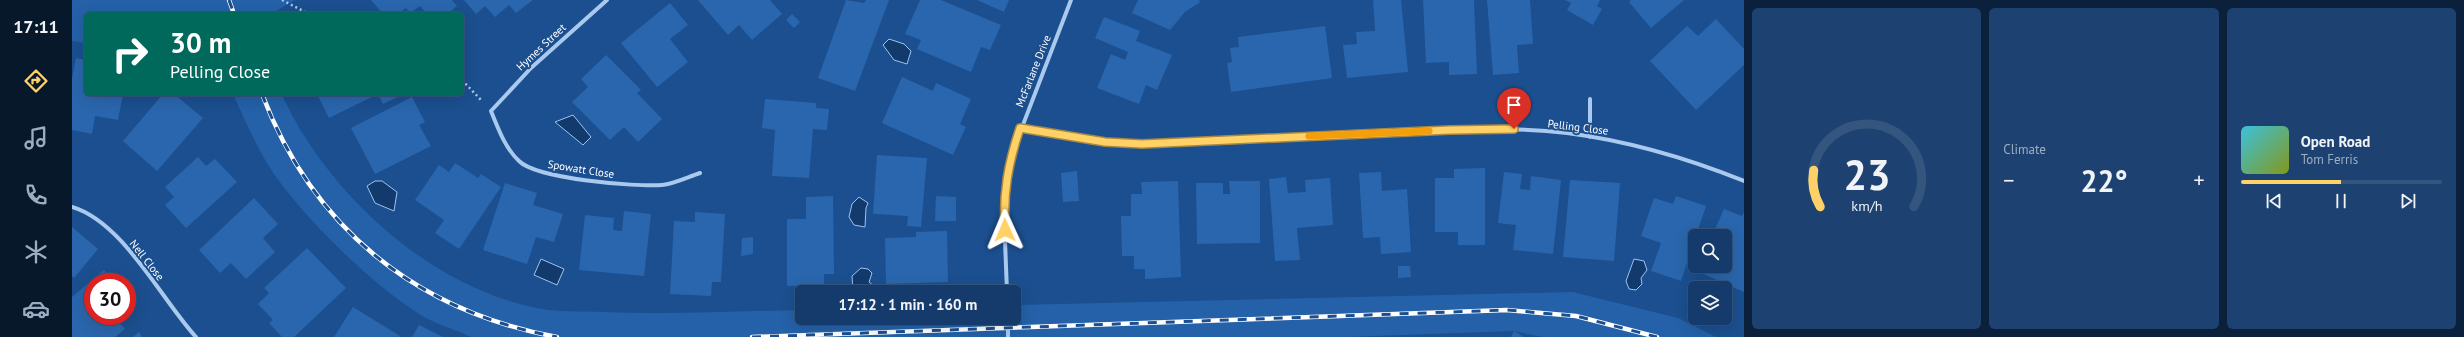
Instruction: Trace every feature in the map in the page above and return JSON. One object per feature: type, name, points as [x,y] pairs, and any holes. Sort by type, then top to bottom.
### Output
[{"type":"street","name":"Hymes Street","points":[[491,111],[531,68],[607,0]]},
{"type":"street","name":"McFarlane Drive","points":[[1007,285],[1005,183],[1011,156],[1020,128],[1071,0]]},
{"type":"street","points":[[1590,99],[1590,137]]},
{"type":"street","name":"Spowatt Close","points":[[491,111],[503,140],[519,162],[538,171],[630,186],[664,185],[700,173]]},
{"type":"street","name":"Pelling Close","points":[[1020,128],[1105,142],[1142,144],[1457,130],[1514,129],[1590,137],[1621,142],[1689,159],[1744,181]]},
{"type":"street","name":"Nell Close","points":[[72,207],[101,223],[129,250],[196,337]]},
{"type":"street","points":[[1008,325],[1008,337]]},
{"type":"path","points":[[282,0],[305,12]]},
{"type":"path","points":[[464,82],[491,111]]},
{"type":"shaded area","points":[[72,0],[295,0],[274,12],[84,12],[84,43],[72,41]]},
{"type":"shaded area","points":[[889,39],[904,44],[911,51],[907,64],[894,60],[883,45]]},
{"type":"shaded area","points":[[234,96],[282,96],[302,132],[327,168],[351,197],[379,224],[409,249],[441,270],[475,288],[511,301],[548,310],[653,313],[795,310],[795,325],[1021,325],[1021,305],[1573,292],[1678,318],[1688,323],[1688,325],[1692,325],[1716,337],[1542,337],[1514,331],[1348,337],[471,337],[422,316],[362,270],[327,237],[282,185],[267,164]]},
{"type":"shaded area","points":[[573,115],[591,137],[583,145],[555,122]]},
{"type":"shaded area","points":[[375,181],[382,181],[397,192],[394,211],[375,203],[367,186]]},
{"type":"shaded area","points":[[859,197],[868,203],[866,208],[865,227],[854,225],[849,217],[852,204]]},
{"type":"shaded area","points":[[541,259],[564,269],[557,285],[534,275]]},
{"type":"shaded area","points":[[1634,259],[1644,261],[1647,270],[1641,278],[1642,284],[1636,290],[1629,289],[1626,281]]},
{"type":"shaded area","points":[[861,268],[868,269],[872,273],[869,282],[873,285],[853,285],[852,276]]},
{"type":"building","points":[[371,0],[452,0],[457,6],[450,12],[425,12],[420,6],[411,12],[409,12],[406,8],[401,12],[381,12]]},
{"type":"building","points":[[464,0],[533,0],[516,13],[509,5],[495,17],[485,6],[476,14]]},
{"type":"building","points":[[698,0],[770,0],[782,14],[752,40],[739,25],[728,35]]},
{"type":"building","points":[[846,0],[864,3],[866,0],[889,0],[855,91],[818,78]]},
{"type":"building","points":[[920,0],[941,0],[1001,25],[990,50],[981,47],[971,72],[917,49],[921,40],[905,34]]},
{"type":"building","points":[[977,0],[1009,0],[1004,12]]},
{"type":"building","points":[[1138,0],[1199,0],[1200,2],[1185,12],[1170,30],[1132,13]]},
{"type":"building","points":[[1373,0],[1401,0],[1408,72],[1347,78],[1343,45],[1357,44],[1356,32],[1375,31]]},
{"type":"building","points":[[1423,0],[1474,0],[1477,74],[1449,75],[1449,62],[1426,63]]},
{"type":"building","points":[[1487,0],[1530,0],[1533,44],[1517,45],[1519,73],[1493,75]]},
{"type":"building","points":[[1565,0],[1600,0],[1597,6],[1602,9],[1593,25],[1567,10],[1571,3]]},
{"type":"building","points":[[1631,0],[1684,0],[1651,28],[1629,2]]},
{"type":"building","points":[[670,3],[688,25],[670,39],[688,62],[657,87],[621,43]]},
{"type":"building","points":[[792,14],[800,22],[794,28],[786,20]]},
{"type":"building","points":[[1104,17],[1140,31],[1136,41],[1172,55],[1157,90],[1146,85],[1139,104],[1097,88],[1111,54],[1125,60],[1128,52],[1095,38]]},
{"type":"building","points":[[1716,19],[1744,49],[1744,65],[1696,110],[1650,61],[1687,26],[1698,36]]},
{"type":"building","points":[[1325,26],[1332,78],[1231,92],[1227,63],[1232,62],[1230,48],[1239,47],[1238,37]]},
{"type":"building","points":[[606,55],[641,90],[637,93],[662,119],[638,142],[624,127],[610,140],[572,102],[588,87],[581,79]]},
{"type":"building","points":[[76,58],[84,60],[84,96],[123,96],[118,120],[95,116],[92,134],[72,130],[72,79]]},
{"type":"building","points":[[902,77],[933,91],[936,83],[971,99],[960,124],[966,127],[953,155],[882,123]]},
{"type":"building","points":[[161,96],[176,96],[203,118],[157,171],[123,141]]},
{"type":"building","points":[[318,96],[374,96],[329,118]]},
{"type":"building","points":[[379,96],[400,96],[383,104]]},
{"type":"building","points":[[412,97],[425,122],[419,125],[431,146],[375,174],[351,128]]},
{"type":"building","points":[[765,99],[816,103],[816,108],[829,109],[827,130],[813,129],[809,178],[772,176],[775,130],[762,128]]},
{"type":"building","points":[[877,155],[927,158],[921,227],[907,226],[908,216],[873,214]]},
{"type":"building","points":[[198,157],[206,166],[215,159],[237,182],[186,228],[165,205],[174,197],[165,187]]},
{"type":"building","points":[[455,163],[478,178],[481,174],[501,187],[459,249],[435,233],[444,220],[415,200],[439,165],[449,172]]},
{"type":"building","points":[[1485,168],[1485,245],[1458,245],[1458,232],[1435,232],[1435,178],[1454,178],[1454,169]]},
{"type":"building","points":[[1077,171],[1079,201],[1063,202],[1061,173]]},
{"type":"building","points":[[1381,172],[1382,191],[1407,189],[1411,252],[1381,254],[1380,237],[1363,238],[1359,173]]},
{"type":"building","points":[[1504,172],[1522,174],[1520,189],[1530,190],[1531,176],[1561,180],[1553,254],[1513,250],[1516,225],[1498,223]]},
{"type":"building","points":[[1286,177],[1288,193],[1306,192],[1305,180],[1330,178],[1333,225],[1297,228],[1300,260],[1275,261],[1269,179]]},
{"type":"building","points":[[1570,180],[1620,183],[1614,261],[1563,257]]},
{"type":"building","points":[[1178,181],[1181,277],[1145,279],[1145,269],[1134,269],[1134,256],[1122,256],[1121,216],[1131,216],[1131,194],[1142,194],[1141,182]]},
{"type":"building","points":[[1229,181],[1260,181],[1260,243],[1197,244],[1196,183],[1223,183],[1223,194],[1230,194]]},
{"type":"building","points":[[505,183],[537,193],[533,205],[563,214],[554,242],[536,237],[527,264],[483,250]]},
{"type":"building","points":[[833,196],[834,274],[824,274],[824,285],[787,286],[787,219],[806,219],[806,197]]},
{"type":"building","points":[[936,196],[956,197],[956,221],[935,221]]},
{"type":"building","points":[[1676,196],[1706,206],[1698,229],[1688,229],[1688,260],[1681,281],[1651,271],[1661,243],[1641,236],[1654,198],[1673,204]]},
{"type":"building","points":[[254,198],[278,224],[263,238],[275,252],[246,279],[231,263],[220,273],[199,250]]},
{"type":"building","points":[[1724,209],[1742,216],[1744,212],[1744,292],[1732,287],[1732,281],[1719,281],[1701,273],[1732,273],[1732,229],[1715,229]]},
{"type":"building","points":[[624,211],[651,214],[644,276],[579,270],[585,215],[614,218],[613,230],[622,231]]},
{"type":"building","points":[[695,212],[725,214],[721,282],[712,282],[711,296],[670,294],[674,221],[695,222]]},
{"type":"building","points":[[72,227],[98,249],[74,278],[72,276]]},
{"type":"building","points":[[947,231],[948,282],[886,284],[885,238],[916,237],[916,232]]},
{"type":"building","points":[[753,237],[753,254],[741,256],[742,238]]},
{"type":"building","points":[[307,248],[346,288],[294,337],[282,337],[269,323],[273,320],[258,304],[269,293],[264,288]]},
{"type":"building","points":[[1398,266],[1410,266],[1411,277],[1398,278]]},
{"type":"building","points":[[84,287],[84,325],[122,325],[125,329],[115,337],[72,337],[72,297]]},
{"type":"building","points":[[353,307],[400,336],[334,337]]},
{"type":"building","points":[[419,325],[443,337],[412,337]]},
{"type":"building","points":[[1514,331],[1524,337],[1511,337]]},
{"type":"building","points":[[139,332],[142,337],[133,337]]},
{"type":"railway","points":[[229,0],[233,12]]},
{"type":"railway","points":[[263,96],[284,142],[310,185],[341,223],[376,256],[415,284],[459,307],[506,325],[557,337]]},
{"type":"railway","points":[[752,337],[1507,310],[1576,316],[1657,337]]},
{"type":"slow traffic","points":[[1309,136],[1429,131]]},
{"type":"route","points":[[1005,230],[1005,183],[1011,156],[1020,128],[1105,142],[1142,144],[1450,130],[1514,129]]}]
